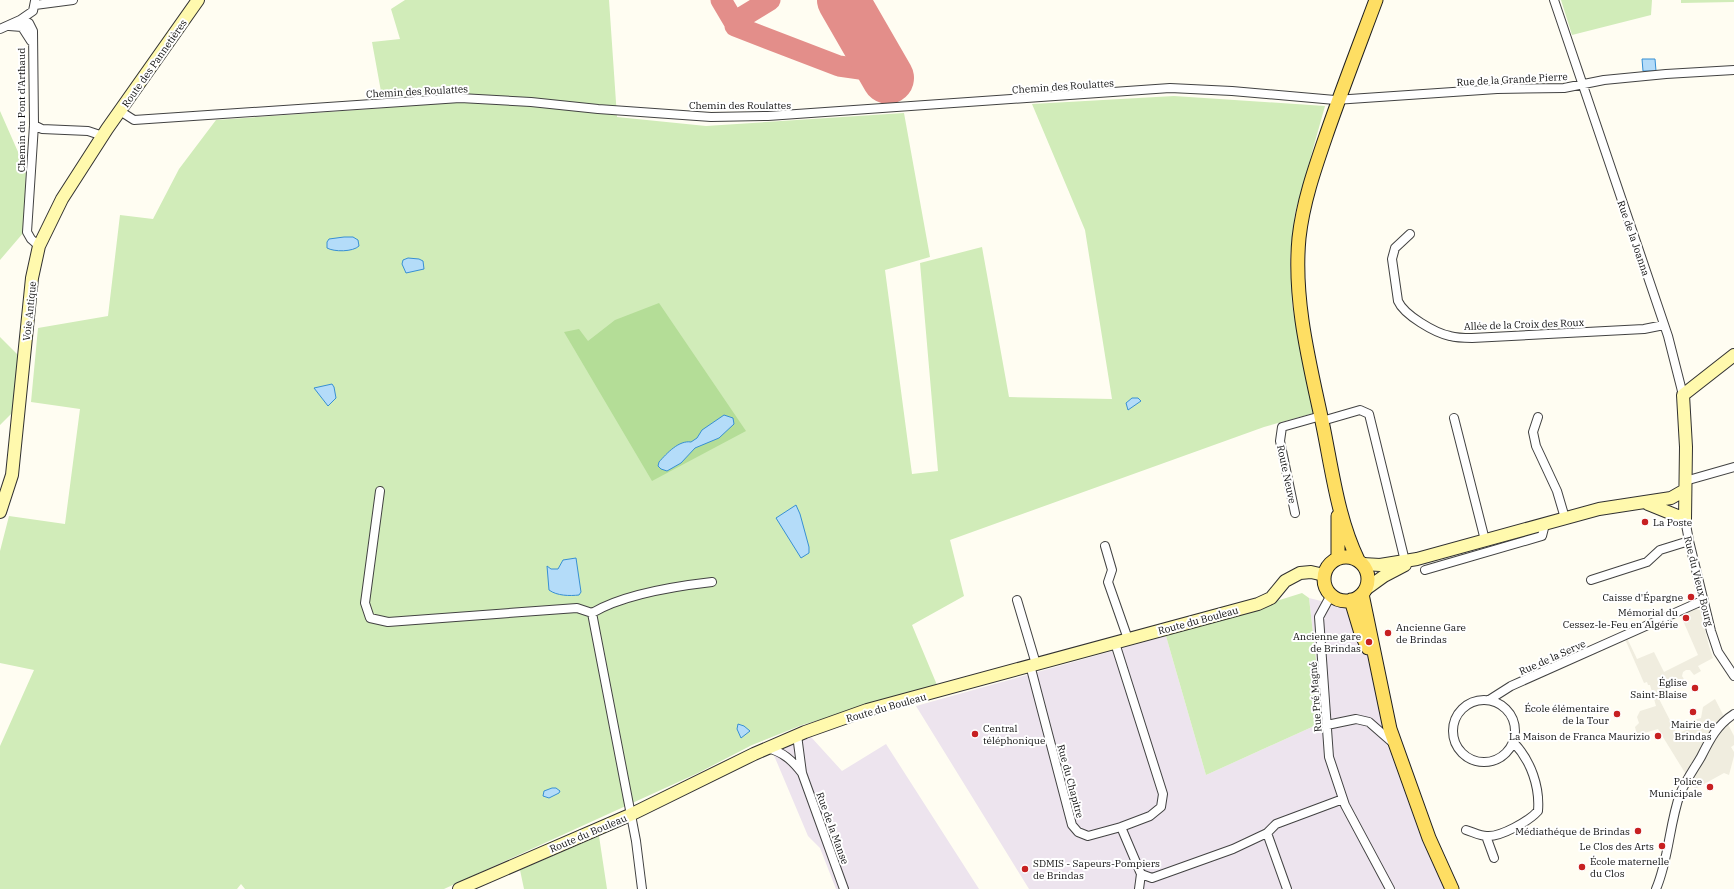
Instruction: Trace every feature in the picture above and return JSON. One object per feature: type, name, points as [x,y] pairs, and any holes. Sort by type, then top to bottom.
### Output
[{"type":"main road","points":[[1376,0],[1315,168],[1303,216],[1299,239],[1299,283],[1301,310],[1306,348],[1337,492],[1352,548],[1368,576],[1360,594],[1390,729],[1429,838],[1452,889]]},
{"type":"main road","points":[[1337,492],[1338,558]]},
{"type":"main road","points":[[1360,562],[1352,557],[1338,558],[1327,568],[1324,575],[1324,582],[1331,595],[1344,601],[1360,594]]},
{"type":"street","points":[[2,28],[20,20],[34,5],[73,0]]},
{"type":"street","name":"Route des Pannetières","points":[[106,131],[198,0]]},
{"type":"street","name":"Rue de la Joanna","points":[[1554,0],[1664,325],[1683,395],[1686,446],[1685,485]]},
{"type":"street","name":"Chemin du Pont d'Arthaud","points":[[34,5],[31,41],[34,125],[27,232],[31,239],[39,246]]},
{"type":"street","points":[[20,20],[29,24],[32,28]]},
{"type":"street","points":[[2,28],[14,25],[22,27],[31,41]]},
{"type":"street","name":"Rue de la Grande Pierre","points":[[1339,100],[1473,91],[1564,88],[1604,80],[1666,74],[1734,70]]},
{"type":"street","name":"Chemin des Roulattes","points":[[120,111],[134,120],[460,98],[531,102],[598,109],[710,117],[768,116],[1170,88],[1232,91],[1339,100]]},
{"type":"street","points":[[34,125],[42,129],[106,131]]},
{"type":"street","name":"Voie Antique","points":[[0,512],[12,475],[32,278],[39,246],[62,199],[106,131]]},
{"type":"street","name":"Allée de la Croix des Roux","points":[[1410,234],[1396,248],[1392,259],[1398,301],[1406,312],[1426,325],[1449,336],[1472,338],[1644,329],[1664,325]]},
{"type":"street","points":[[1683,395],[1734,355]]},
{"type":"street","points":[[1321,418],[1360,410],[1369,414],[1405,561]]},
{"type":"street","points":[[1538,417],[1533,432],[1536,446],[1557,491],[1565,518]]},
{"type":"street","name":"Route Neuve","points":[[1295,513],[1280,441],[1282,427],[1321,418]]},
{"type":"street","points":[[1454,418],[1485,540]]},
{"type":"street","points":[[1360,562],[1380,565],[1417,559],[1599,509],[1671,498],[1685,485],[1734,467]]},
{"type":"street","name":"Rue du Vieux Bourg","points":[[1685,485],[1685,514],[1689,542],[1711,631],[1718,652],[1734,676]]},
{"type":"street","points":[[380,491],[365,603],[370,618],[388,622],[577,608],[592,613],[604,606],[677,586],[712,582]]},
{"type":"street","points":[[1663,500],[1671,501],[1685,514]]},
{"type":"street","points":[[1643,503],[1685,514]]},
{"type":"street","points":[[1425,570],[1542,536],[1545,524]]},
{"type":"street","points":[[1591,580],[1647,562],[1660,550],[1689,542]]},
{"type":"street","points":[[1105,546],[1112,570],[1108,582],[1128,639]]},
{"type":"street","points":[[1360,594],[1394,570],[1417,559]]},
{"type":"street","name":"Route du Bouleau","points":[[459,889],[630,815],[767,748],[797,735],[868,710],[1258,604],[1271,598],[1285,581],[1300,573],[1311,572],[1324,575]]},
{"type":"street","name":"Rue Pré Magné","points":[[1331,595],[1319,618],[1328,725],[1329,757],[1343,799],[1390,889]]},
{"type":"street","name":"Rue du Chapitre","points":[[1017,600],[1072,825],[1078,832],[1088,836],[1121,827],[1150,816],[1161,807],[1163,794],[1115,643]]},
{"type":"street","name":"Rue de la Serve","points":[[1514,743],[1504,756],[1489,762],[1478,762],[1468,759],[1460,752],[1454,742],[1452,731],[1454,721],[1460,711],[1468,704],[1478,700],[1489,700],[1511,686],[1624,634],[1680,614],[1704,600]]},
{"type":"street","points":[[592,613],[636,841],[642,889]]},
{"type":"street","points":[[1466,830],[1486,836],[1492,836],[1520,826],[1530,820],[1538,811],[1539,797],[1535,779],[1522,752],[1514,743],[1516,734],[1512,715],[1502,705],[1489,700]]},
{"type":"street","points":[[1656,889],[1660,880],[1680,795],[1688,777],[1696,767],[1715,731],[1725,720],[1734,714]]},
{"type":"street","points":[[1328,725],[1356,719],[1369,722],[1395,745]]},
{"type":"street","points":[[797,735],[802,773]]},
{"type":"street","points":[[767,748],[777,750],[791,759],[802,773]]},
{"type":"street","name":"Rue de la Manse","points":[[802,773],[844,889]]},
{"type":"street","points":[[1141,874],[1152,878],[1233,849],[1267,833],[1276,824],[1343,799]]},
{"type":"street","points":[[1121,827],[1141,874],[1139,889]]},
{"type":"street","points":[[1267,833],[1287,889]]},
{"type":"street","points":[[1486,836],[1494,858]]},
{"type":"shaded area","points":[[1309,598],[1349,608],[1371,665],[1386,741],[1422,840],[1444,889],[1029,889],[916,706],[1166,636],[1206,775],[1323,722]]},
{"type":"shaded area","points":[[1695,609],[1700,610],[1713,658],[1698,666],[1701,671],[1694,675],[1690,670],[1686,670],[1683,672],[1682,676],[1685,681],[1657,695],[1677,734],[1686,730],[1690,721],[1701,718],[1703,707],[1715,699],[1734,736],[1734,745],[1731,747],[1734,752],[1734,756],[1729,775],[1724,773],[1695,789],[1658,729],[1637,735],[1635,727],[1639,723],[1637,717],[1640,711],[1656,706],[1650,685],[1648,685],[1647,682],[1644,683],[1625,639],[1627,638],[1637,659],[1654,652],[1664,672],[1698,655],[1681,616]]},
{"type":"shaded area","points":[[811,737],[842,771],[886,744],[979,889],[836,889],[820,848],[808,836],[773,753]]},
{"type":"green space","points":[[405,0],[609,0],[617,117],[706,126],[904,113],[930,257],[885,270],[912,474],[938,471],[920,263],[982,247],[1009,397],[1112,399],[1085,230],[1032,104],[1174,96],[1325,106],[1295,213],[1290,257],[1292,305],[1314,413],[1264,427],[950,540],[964,596],[912,625],[937,685],[802,725],[752,745],[698,773],[444,889],[245,889],[241,884],[237,889],[0,889],[0,746],[34,670],[0,663],[0,551],[9,516],[65,524],[80,409],[31,402],[38,328],[108,316],[120,215],[153,219],[179,169],[216,120],[384,108],[372,42],[400,39],[391,9]]},
{"type":"green space","points":[[1561,0],[1652,0],[1651,15],[1572,35]]},
{"type":"green space","points":[[1681,0],[1734,0],[1734,2],[1681,3]]},
{"type":"green space","points":[[0,111],[26,170],[24,232],[0,260]]},
{"type":"green space","points":[[659,303],[746,431],[652,481],[564,332],[579,329],[588,341],[615,320]]},
{"type":"green space","points":[[0,337],[18,355],[12,413],[0,425]]},
{"type":"green space","points":[[1302,593],[1309,598],[1323,722],[1206,775],[1166,636]]},
{"type":"green space","points":[[599,836],[607,889],[524,889],[520,870]]},
{"type":"water","points":[[1642,59],[1655,59],[1656,71],[1643,71]]},
{"type":"water","points":[[353,237],[358,240],[359,246],[343,251],[327,248],[327,242],[329,239]]},
{"type":"water","points":[[408,258],[423,261],[424,269],[406,273],[402,264],[403,260]]},
{"type":"water","points":[[332,384],[336,398],[328,406],[314,388]]},
{"type":"water","points":[[1132,398],[1138,398],[1141,401],[1128,410],[1126,403]]},
{"type":"water","points":[[724,415],[733,418],[734,424],[719,438],[695,448],[681,463],[667,471],[658,466],[659,462],[674,448],[682,443],[691,442],[697,438],[702,430]]},
{"type":"water","points":[[796,505],[809,547],[809,553],[801,558],[776,518]]},
{"type":"water","points":[[576,558],[581,592],[579,595],[560,594],[549,590],[547,566],[551,569],[558,569],[563,560]]},
{"type":"water","points":[[738,724],[744,726],[750,731],[741,738],[737,729]]},
{"type":"water","points":[[556,788],[560,791],[559,793],[549,798],[543,796],[544,791]]},
{"type":"taxiway","points":[[721,0],[734,22],[770,0]]},
{"type":"taxiway","points":[[735,26],[839,66],[860,69],[882,68]]},
{"type":"runway","points":[[843,0],[888,78]]},
{"type":"place","name":"La Poste","points":[[1645,522]]},
{"type":"place","name":"Caisse d'Épargne","points":[[1691,597]]},
{"type":"place","name":"Mémorial du Cessez-le-Feu en Algérie","points":[[1686,618]]},
{"type":"place","name":"Ancienne Gare de Brindas","points":[[1388,633]]},
{"type":"place","name":"Ancienne gare de Brindas","points":[[1369,642]]},
{"type":"place","name":"Église Saint-Blaise","points":[[1695,688]]},
{"type":"place","name":"Mairie de Brindas","points":[[1693,712]]},
{"type":"place","name":"École élémentaire de la Tour","points":[[1617,714]]},
{"type":"place","name":"Central téléphonique","points":[[975,734]]},
{"type":"place","name":"La Maison de Franca Maurizio","points":[[1658,736]]},
{"type":"place","name":"Police Municipale","points":[[1710,787]]},
{"type":"place","name":"Médiathéque de Brindas","points":[[1638,831]]},
{"type":"place","name":"Le Clos des Arts","points":[[1662,846]]},
{"type":"place","name":"École maternelle du Clos","points":[[1582,867]]},
{"type":"place","name":"SDMIS - Sapeurs-Pompiers de Brindas","points":[[1025,869]]}]
